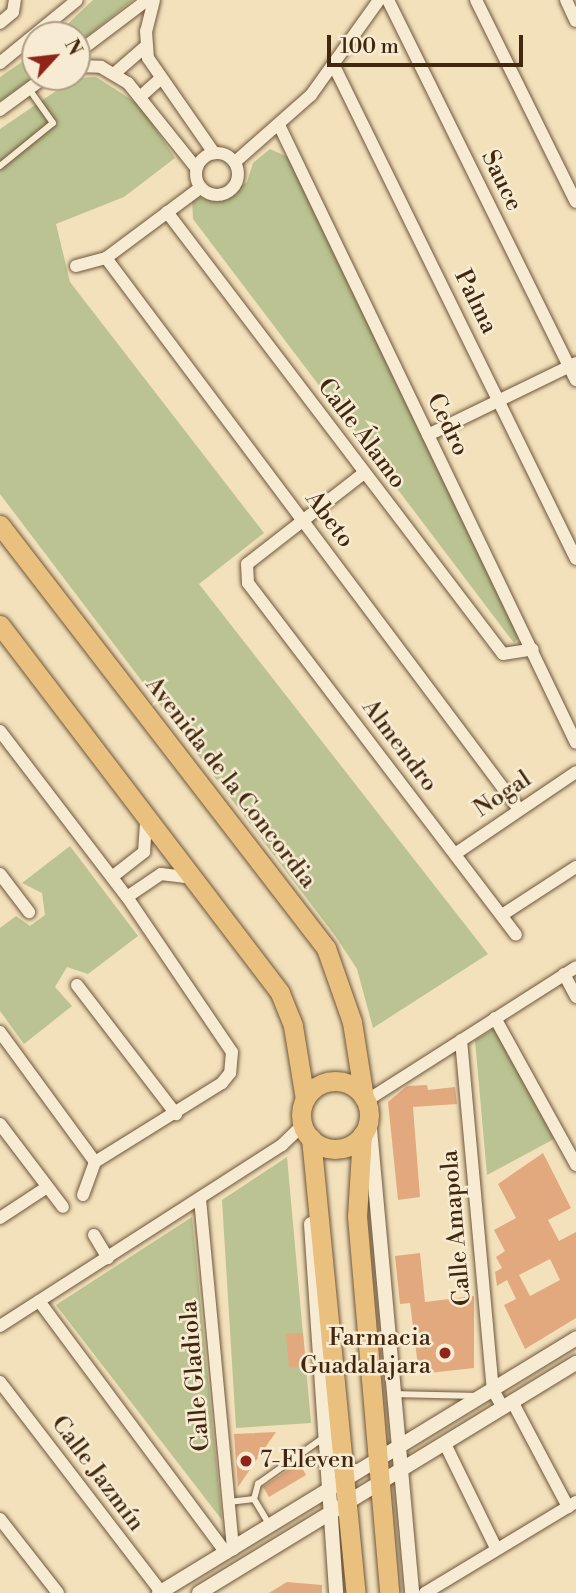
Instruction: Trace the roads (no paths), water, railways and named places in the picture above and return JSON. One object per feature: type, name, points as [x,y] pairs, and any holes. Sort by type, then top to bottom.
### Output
[{"type":"main road","name":"Avenida de la Concordia","points":[[0,525],[326,948],[352,1022],[365,1113],[357,1216],[389,1593]]},
{"type":"main road","points":[[0,625],[201,882],[280,993],[293,1026],[305,1099],[306,1131],[349,1503],[356,1593]]},
{"type":"main road","points":[[305,1099],[331,1081],[351,1085],[365,1113],[343,1147],[306,1131]]},
{"type":"street","points":[[0,63],[77,0]]},
{"type":"street","points":[[91,42],[147,0]]},
{"type":"street","points":[[154,0],[145,47],[160,79],[214,153],[235,162]]},
{"type":"street","points":[[235,162],[280,127],[334,66],[379,0]]},
{"type":"street","name":"Sauce","points":[[388,0],[572,364],[576,380]]},
{"type":"street","points":[[476,0],[576,202]]},
{"type":"street","points":[[566,0],[576,21]]},
{"type":"street","points":[[0,23],[15,3]]},
{"type":"street","points":[[115,73],[145,47]]},
{"type":"street","name":"Palma","points":[[334,66],[576,559]]},
{"type":"street","points":[[91,69],[115,73],[140,97],[197,169],[201,188]]},
{"type":"street","points":[[140,97],[160,79]]},
{"type":"street","points":[[0,110],[26,91]]},
{"type":"street","name":"Cedro","points":[[280,127],[576,743]]},
{"type":"street","points":[[197,169],[214,153]]},
{"type":"street","points":[[76,266],[106,258],[201,188],[227,194],[237,183],[235,162]]},
{"type":"street","name":"Calle Álamo","points":[[167,212],[503,654],[533,649]]},
{"type":"street","name":"Abeto","points":[[106,258],[518,808]]},
{"type":"street","points":[[428,435],[572,364]]},
{"type":"street","points":[[302,520],[364,473]]},
{"type":"street","name":"Almendro","points":[[302,520],[247,564],[248,583],[516,935]]},
{"type":"street","points":[[0,730],[127,897],[229,1043],[233,1062],[222,1083],[176,1114],[95,1161],[83,1195]]},
{"type":"street","name":"Nogal","points":[[455,854],[518,808],[576,772]]},
{"type":"street","points":[[112,877],[144,852],[144,806]]},
{"type":"street","points":[[502,915],[576,867]]},
{"type":"street","points":[[127,897],[170,872],[201,882]]},
{"type":"street","points":[[0,874],[29,912]]},
{"type":"street","points":[[365,1113],[461,1040],[576,967]]},
{"type":"street","points":[[564,974],[576,996]]},
{"type":"street","points":[[77,985],[176,1114]]},
{"type":"street","points":[[495,1018],[576,1165]]},
{"type":"street","points":[[0,1032],[95,1161]]},
{"type":"street","name":"Calle Amapola","points":[[461,1040],[487,1393],[508,1406],[572,1504]]},
{"type":"street","name":"Avenida de la Concordia","points":[[365,1113],[412,1593]]},
{"type":"street","points":[[0,1125],[63,1207]]},
{"type":"street","points":[[0,1326],[306,1131],[323,1438],[336,1593]]},
{"type":"street","points":[[0,1218],[47,1187]]},
{"type":"street","name":"Calle Gladiola","points":[[200,1199],[229,1502],[230,1551]]},
{"type":"street","points":[[94,1235],[108,1258]]},
{"type":"street","points":[[39,1301],[230,1551]]},
{"type":"street","points":[[160,1592],[576,1338]]},
{"type":"street","points":[[205,1592],[576,1363]]},
{"type":"street","name":"Calle Jazmín","points":[[0,1382],[160,1592]]},
{"type":"street","points":[[445,1444],[496,1548]]},
{"type":"street","points":[[425,1593],[572,1504]]},
{"type":"street","points":[[0,1519],[58,1593]]},
{"type":"lane","points":[[0,166],[42,139],[53,123],[30,91]]},
{"type":"lane","points":[[394,1394],[487,1393]]},
{"type":"lane","points":[[254,1499],[261,1479],[323,1438]]},
{"type":"lane","points":[[229,1502],[254,1499]]},
{"type":"lane","points":[[254,1499],[270,1525]]},
{"type":"place","name":"Farmacia Guadalajara","points":[[445,1353]]},
{"type":"place","name":"7-Eleven","points":[[246,1461]]}]
